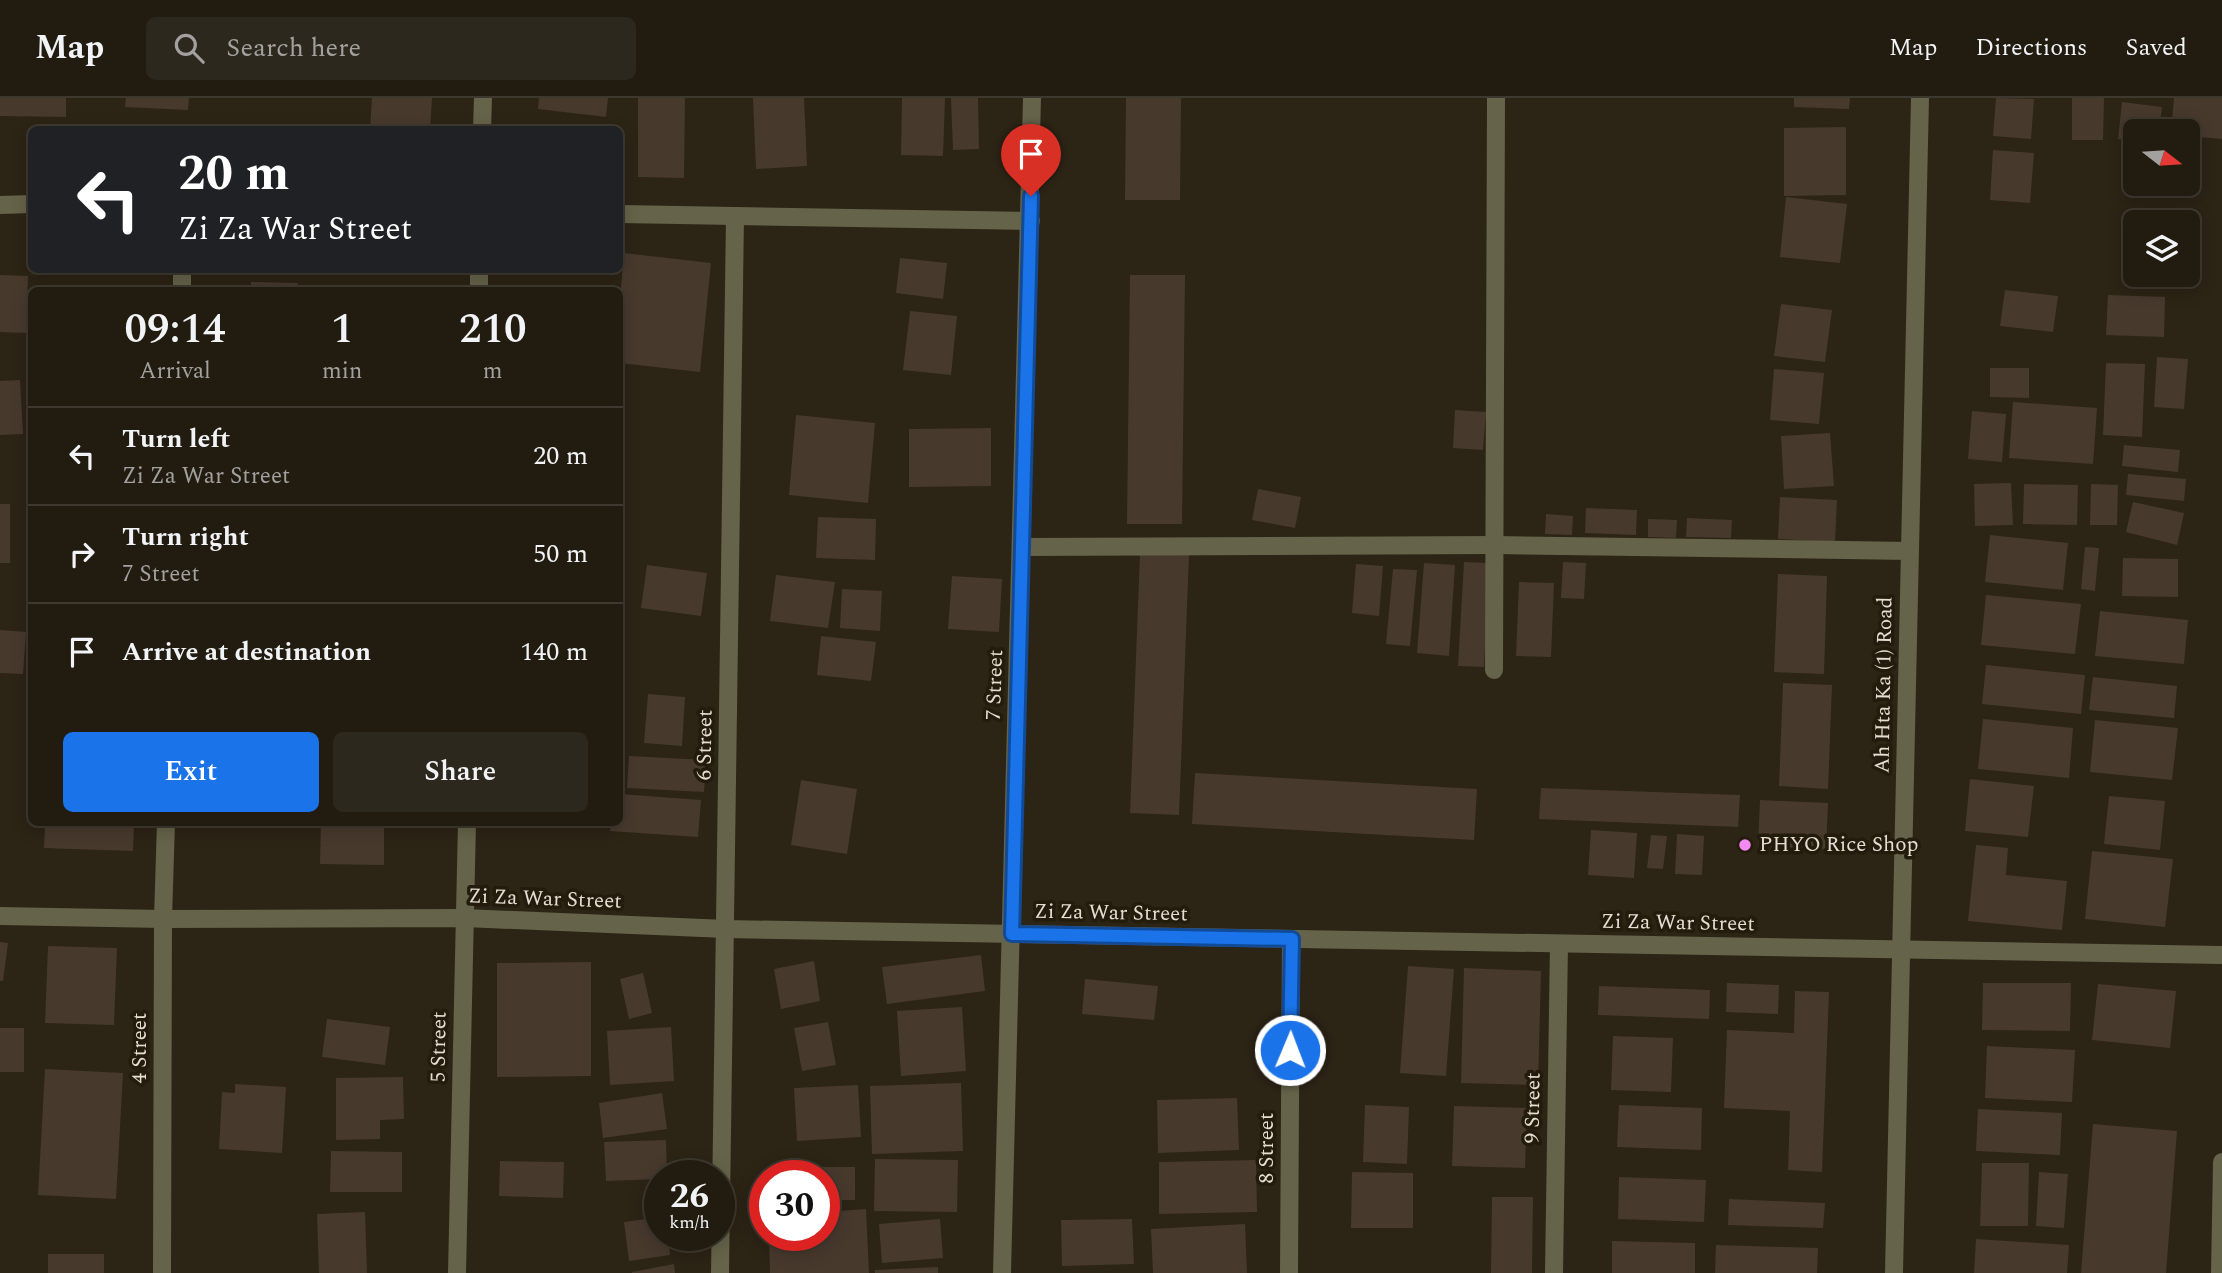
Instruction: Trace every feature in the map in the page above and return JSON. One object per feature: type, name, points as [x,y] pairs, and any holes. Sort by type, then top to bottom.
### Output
[{"type":"street","points":[[482,126],[483,98]]},
{"type":"street","name":"7 Street","points":[[1002,1273],[1031,221],[1032,98]]},
{"type":"street","points":[[1494,670],[1496,98]]},
{"type":"street","name":"Ah Hta Ka (1) Road","points":[[1894,1273],[1920,98]]},
{"type":"street","points":[[0,205],[28,204]]},
{"type":"street","points":[[623,214],[1031,221]]},
{"type":"street","name":"6 Street","points":[[720,1273],[735,217]]},
{"type":"street","points":[[1021,547],[1496,545],[1910,551]]},
{"type":"street","name":"4 Street","points":[[162,1273],[166,826]]},
{"type":"street","name":"5 Street","points":[[457,1273],[467,826]]},
{"type":"street","name":"Zi Za War Street","points":[[0,916],[163,919],[464,918],[726,929],[2222,955]]},
{"type":"street","name":"8 Street","points":[[1289,1273],[1292,939]]},
{"type":"street","name":"9 Street","points":[[1553,1273],[1559,944]]},
{"type":"street","points":[[2220,1273],[2222,1162]]},
{"type":"building","points":[[0,98],[66,98],[66,117],[0,116]]},
{"type":"building","points":[[126,98],[189,98],[188,110],[125,107]]},
{"type":"building","points":[[372,98],[432,98],[430,126],[370,126]]},
{"type":"building","points":[[539,98],[608,98],[606,117],[538,109]]},
{"type":"building","points":[[638,98],[685,98],[684,178],[638,177]]},
{"type":"building","points":[[753,98],[804,98],[807,166],[756,169]]},
{"type":"building","points":[[902,98],[945,98],[943,156],[901,155]]},
{"type":"building","points":[[951,98],[978,98],[979,149],[953,150]]},
{"type":"building","points":[[1126,98],[1181,98],[1180,200],[1125,200]]},
{"type":"building","points":[[1794,98],[1850,98],[1849,109],[1794,107]]},
{"type":"building","points":[[1996,98],[2034,99],[2031,139],[1993,136]]},
{"type":"building","points":[[2072,98],[2104,98],[2103,140],[2072,140]]},
{"type":"building","points":[[2174,98],[2222,98],[2222,139],[2200,137],[2200,119],[2172,119]]},
{"type":"building","points":[[2122,102],[2162,107],[2160,119],[2123,119],[2123,140],[2118,139]]},
{"type":"building","points":[[1846,127],[1846,195],[1784,196],[1784,128]]},
{"type":"building","points":[[1993,150],[2034,153],[2030,203],[1990,200]]},
{"type":"building","points":[[1786,197],[1847,204],[1840,263],[1780,257]]},
{"type":"building","points":[[624,253],[711,263],[700,372],[623,363]]},
{"type":"building","points":[[900,258],[947,263],[943,299],[896,293]]},
{"type":"building","points":[[0,275],[28,276],[26,333],[0,332]]},
{"type":"building","points":[[1130,275],[1185,275],[1182,524],[1127,524]]},
{"type":"building","points":[[251,282],[298,283],[297,287],[251,287]]},
{"type":"building","points":[[2005,290],[2058,296],[2053,332],[2000,326]]},
{"type":"building","points":[[2108,295],[2165,297],[2164,337],[2106,335]]},
{"type":"building","points":[[1781,304],[1832,310],[1825,362],[1774,356]]},
{"type":"building","points":[[910,311],[957,316],[951,375],[903,370]]},
{"type":"building","points":[[2157,357],[2188,359],[2184,409],[2154,407]]},
{"type":"building","points":[[2106,363],[2145,364],[2142,437],[2103,435]]},
{"type":"building","points":[[1990,368],[2029,368],[2029,398],[1990,397]]},
{"type":"building","points":[[1774,369],[1824,373],[1819,424],[1770,420]]},
{"type":"building","points":[[20,380],[23,434],[0,435],[0,381]]},
{"type":"building","points":[[2013,402],[2097,408],[2093,464],[2009,458]]},
{"type":"building","points":[[1455,410],[1486,412],[1483,450],[1453,448]]},
{"type":"building","points":[[1972,411],[2006,414],[2002,462],[1968,459]]},
{"type":"building","points":[[796,415],[875,423],[868,503],[789,495]]},
{"type":"building","points":[[991,428],[991,486],[909,487],[909,429]]},
{"type":"building","points":[[1830,433],[1834,486],[1784,489],[1781,436]]},
{"type":"building","points":[[2124,445],[2180,450],[2178,472],[2122,466]]},
{"type":"building","points":[[2128,474],[2186,479],[2184,501],[2126,495]]},
{"type":"building","points":[[2011,483],[2013,525],[1975,526],[1974,484]]},
{"type":"building","points":[[2024,484],[2078,485],[2077,525],[2023,524]]},
{"type":"building","points":[[2091,484],[2118,485],[2117,525],[2090,525]]},
{"type":"building","points":[[1258,489],[1301,497],[1295,528],[1252,520]]},
{"type":"building","points":[[1780,497],[1837,500],[1835,542],[1778,539]]},
{"type":"building","points":[[2133,502],[2184,513],[2177,545],[2126,532]]},
{"type":"building","points":[[0,504],[10,504],[10,563],[0,563]]},
{"type":"building","points":[[1586,508],[1637,510],[1636,535],[1585,533]]},
{"type":"building","points":[[1546,514],[1573,516],[1572,535],[1545,534]]},
{"type":"building","points":[[818,517],[876,519],[875,560],[816,558]]},
{"type":"building","points":[[1687,518],[1732,520],[1731,538],[1686,537]]},
{"type":"building","points":[[1648,519],[1677,520],[1676,538],[1648,537]]},
{"type":"building","points":[[1990,535],[2068,543],[2063,590],[1985,582]]},
{"type":"building","points":[[2085,547],[2099,548],[2095,591],[2081,589]]},
{"type":"building","points":[[1140,553],[1189,555],[1179,815],[1130,813]]},
{"type":"building","points":[[2123,558],[2178,559],[2178,597],[2122,596]]},
{"type":"building","points":[[1464,562],[1489,563],[1484,667],[1458,666]]},
{"type":"building","points":[[1563,562],[1586,563],[1584,599],[1561,598]]},
{"type":"building","points":[[1424,563],[1455,565],[1449,656],[1417,653]]},
{"type":"building","points":[[1356,564],[1383,566],[1379,616],[1352,613]]},
{"type":"building","points":[[647,565],[707,573],[701,616],[641,608]]},
{"type":"building","points":[[1393,569],[1417,570],[1410,646],[1386,644]]},
{"type":"building","points":[[1778,574],[1827,576],[1824,674],[1774,672]]},
{"type":"building","points":[[776,575],[835,582],[828,628],[770,621]]},
{"type":"building","points":[[952,576],[1002,579],[999,632],[948,629]]},
{"type":"building","points":[[1519,582],[1554,583],[1551,657],[1516,656]]},
{"type":"building","points":[[842,589],[882,591],[880,631],[840,628]]},
{"type":"building","points":[[1986,595],[2081,604],[2075,654],[1981,645]]},
{"type":"building","points":[[2100,611],[2188,620],[2184,664],[2095,656]]},
{"type":"building","points":[[0,630],[26,632],[23,674],[0,673]]},
{"type":"building","points":[[821,636],[876,642],[871,681],[817,675]]},
{"type":"building","points":[[1986,665],[2085,675],[2081,714],[1982,704]]},
{"type":"building","points":[[2093,677],[2177,686],[2174,718],[2089,710]]},
{"type":"building","points":[[1783,683],[1832,685],[1828,789],[1779,786]]},
{"type":"building","points":[[648,694],[685,697],[682,746],[644,743]]},
{"type":"building","points":[[1983,719],[2073,728],[2069,778],[1978,769]]},
{"type":"building","points":[[2095,720],[2178,728],[2172,780],[2090,772]]},
{"type":"building","points":[[629,756],[706,760],[704,792],[627,788]]},
{"type":"building","points":[[1195,773],[1477,789],[1474,840],[1192,824]]},
{"type":"building","points":[[1970,779],[2034,786],[2028,837],[1965,831]]},
{"type":"building","points":[[801,780],[857,789],[847,854],[791,845]]},
{"type":"building","points":[[1541,788],[1740,795],[1738,827],[1539,819]]},
{"type":"building","points":[[623,794],[701,800],[698,837],[610,831],[611,826],[623,826]]},
{"type":"building","points":[[2109,796],[2165,801],[2160,850],[2104,844]]},
{"type":"building","points":[[1760,800],[1828,803],[1826,849],[1758,846]]},
{"type":"building","points":[[45,826],[134,826],[133,851],[44,848]]},
{"type":"building","points":[[321,826],[384,826],[384,865],[320,864]]},
{"type":"building","points":[[1591,830],[1637,833],[1634,878],[1588,875]]},
{"type":"building","points":[[1677,834],[1704,836],[1702,875],[1675,874]]},
{"type":"building","points":[[1651,835],[1667,836],[1663,869],[1647,868]]},
{"type":"building","points":[[1976,845],[2008,848],[2006,875],[2067,881],[2062,930],[1968,921]]},
{"type":"building","points":[[2092,851],[2173,859],[2165,927],[2085,919]]},
{"type":"building","points":[[0,942],[8,943],[3,981],[0,981]]},
{"type":"building","points":[[48,946],[117,948],[114,1025],[45,1023]]},
{"type":"building","points":[[981,955],[985,991],[887,1004],[882,967]]},
{"type":"building","points":[[814,961],[820,1001],[781,1009],[774,969]]},
{"type":"building","points":[[591,962],[591,1076],[497,1077],[497,963]]},
{"type":"building","points":[[1408,966],[1454,969],[1446,1076],[1400,1073]]},
{"type":"building","points":[[1464,968],[1541,971],[1538,1085],[1461,1083]]},
{"type":"building","points":[[643,973],[652,1013],[629,1019],[620,979]]},
{"type":"building","points":[[1085,979],[1158,986],[1154,1020],[1082,1014]]},
{"type":"building","points":[[1727,983],[1779,985],[1778,1014],[1726,1012]]},
{"type":"building","points":[[1983,983],[2071,983],[2070,1031],[1982,1030]]},
{"type":"building","points":[[2098,984],[2176,991],[2170,1048],[2092,1040]]},
{"type":"building","points":[[1599,986],[1710,990],[1709,1019],[1598,1015]]},
{"type":"building","points":[[1795,991],[1829,992],[1822,1172],[1788,1170],[1790,1111],[1724,1108],[1727,1030],[1794,1033]]},
{"type":"building","points":[[962,1007],[966,1071],[901,1076],[897,1011]]},
{"type":"building","points":[[327,1019],[390,1027],[385,1065],[322,1057]]},
{"type":"building","points":[[828,1022],[836,1065],[802,1071],[794,1028]]},
{"type":"building","points":[[671,1027],[674,1081],[610,1085],[607,1031]]},
{"type":"building","points":[[0,1028],[24,1028],[24,1072],[0,1072]]},
{"type":"building","points":[[1613,1036],[1673,1038],[1671,1092],[1611,1090]]},
{"type":"building","points":[[1987,1046],[2075,1050],[2072,1102],[1985,1098]]},
{"type":"building","points":[[45,1069],[123,1073],[116,1199],[38,1195]]},
{"type":"building","points":[[403,1077],[404,1119],[380,1120],[380,1139],[336,1140],[336,1078]]},
{"type":"building","points":[[961,1083],[963,1151],[872,1154],[870,1086]]},
{"type":"building","points":[[235,1084],[286,1087],[282,1153],[219,1149],[222,1092],[235,1093]]},
{"type":"building","points":[[858,1085],[861,1137],[797,1141],[794,1088]]},
{"type":"building","points":[[662,1093],[667,1129],[603,1138],[599,1103]]},
{"type":"building","points":[[1237,1098],[1239,1150],[1158,1153],[1157,1100]]},
{"type":"building","points":[[1365,1105],[1409,1107],[1407,1164],[1363,1162]]},
{"type":"building","points":[[1619,1105],[1702,1108],[1701,1150],[1617,1147]]},
{"type":"building","points":[[1454,1106],[1527,1108],[1525,1168],[1452,1166]]},
{"type":"building","points":[[1978,1109],[2062,1113],[2060,1155],[1976,1151]]},
{"type":"building","points":[[2093,1124],[2177,1131],[2166,1273],[2081,1273]]},
{"type":"building","points":[[666,1140],[667,1160],[644,1160],[644,1180],[606,1181],[604,1142]]},
{"type":"building","points":[[331,1151],[402,1152],[402,1192],[330,1192]]},
{"type":"building","points":[[875,1159],[958,1160],[957,1212],[874,1211]]},
{"type":"building","points":[[1256,1160],[1257,1212],[1159,1214],[1159,1162]]},
{"type":"building","points":[[500,1161],[564,1162],[563,1198],[499,1196]]},
{"type":"building","points":[[1982,1163],[2029,1163],[2028,1226],[1980,1226]]},
{"type":"building","points":[[840,1167],[855,1167],[855,1200],[840,1200]]},
{"type":"building","points":[[1352,1172],[1413,1173],[1413,1228],[1351,1228]]},
{"type":"building","points":[[2039,1172],[2068,1174],[2064,1228],[2036,1226]]},
{"type":"building","points":[[1619,1177],[1706,1180],[1704,1222],[1618,1219]]},
{"type":"building","points":[[1492,1197],[1533,1197],[1532,1273],[1491,1273]]},
{"type":"building","points":[[1729,1199],[1825,1203],[1823,1228],[1728,1225]]},
{"type":"building","points":[[866,1209],[869,1273],[770,1273],[769,1251],[840,1251],[840,1211]]},
{"type":"building","points":[[365,1212],[367,1273],[319,1273],[317,1214]]},
{"type":"building","points":[[644,1219],[644,1251],[670,1251],[670,1255],[629,1261],[624,1222]]},
{"type":"building","points":[[940,1219],[943,1258],[882,1263],[879,1224]]},
{"type":"building","points":[[1132,1219],[1134,1264],[1062,1266],[1061,1220]]},
{"type":"building","points":[[1245,1224],[1247,1273],[1153,1273],[1151,1229]]},
{"type":"building","points":[[1976,1239],[2069,1245],[2067,1273],[1974,1273]]},
{"type":"building","points":[[1612,1241],[1695,1243],[1695,1273],[1612,1273]]},
{"type":"building","points":[[1716,1245],[1818,1248],[1817,1273],[1715,1273]]},
{"type":"building","points":[[48,1254],[104,1254],[104,1273],[48,1273]]},
{"type":"building","points":[[674,1264],[675,1273],[632,1273],[632,1272]]},
{"type":"building","points":[[938,1267],[938,1273],[875,1273],[875,1270]]},
{"type":"place","name":"PHYO Rice Shop","points":[[1745,845]]},
{"type":"route","points":[[1031,196],[1012,934],[1292,939],[1290,1050]]}]
